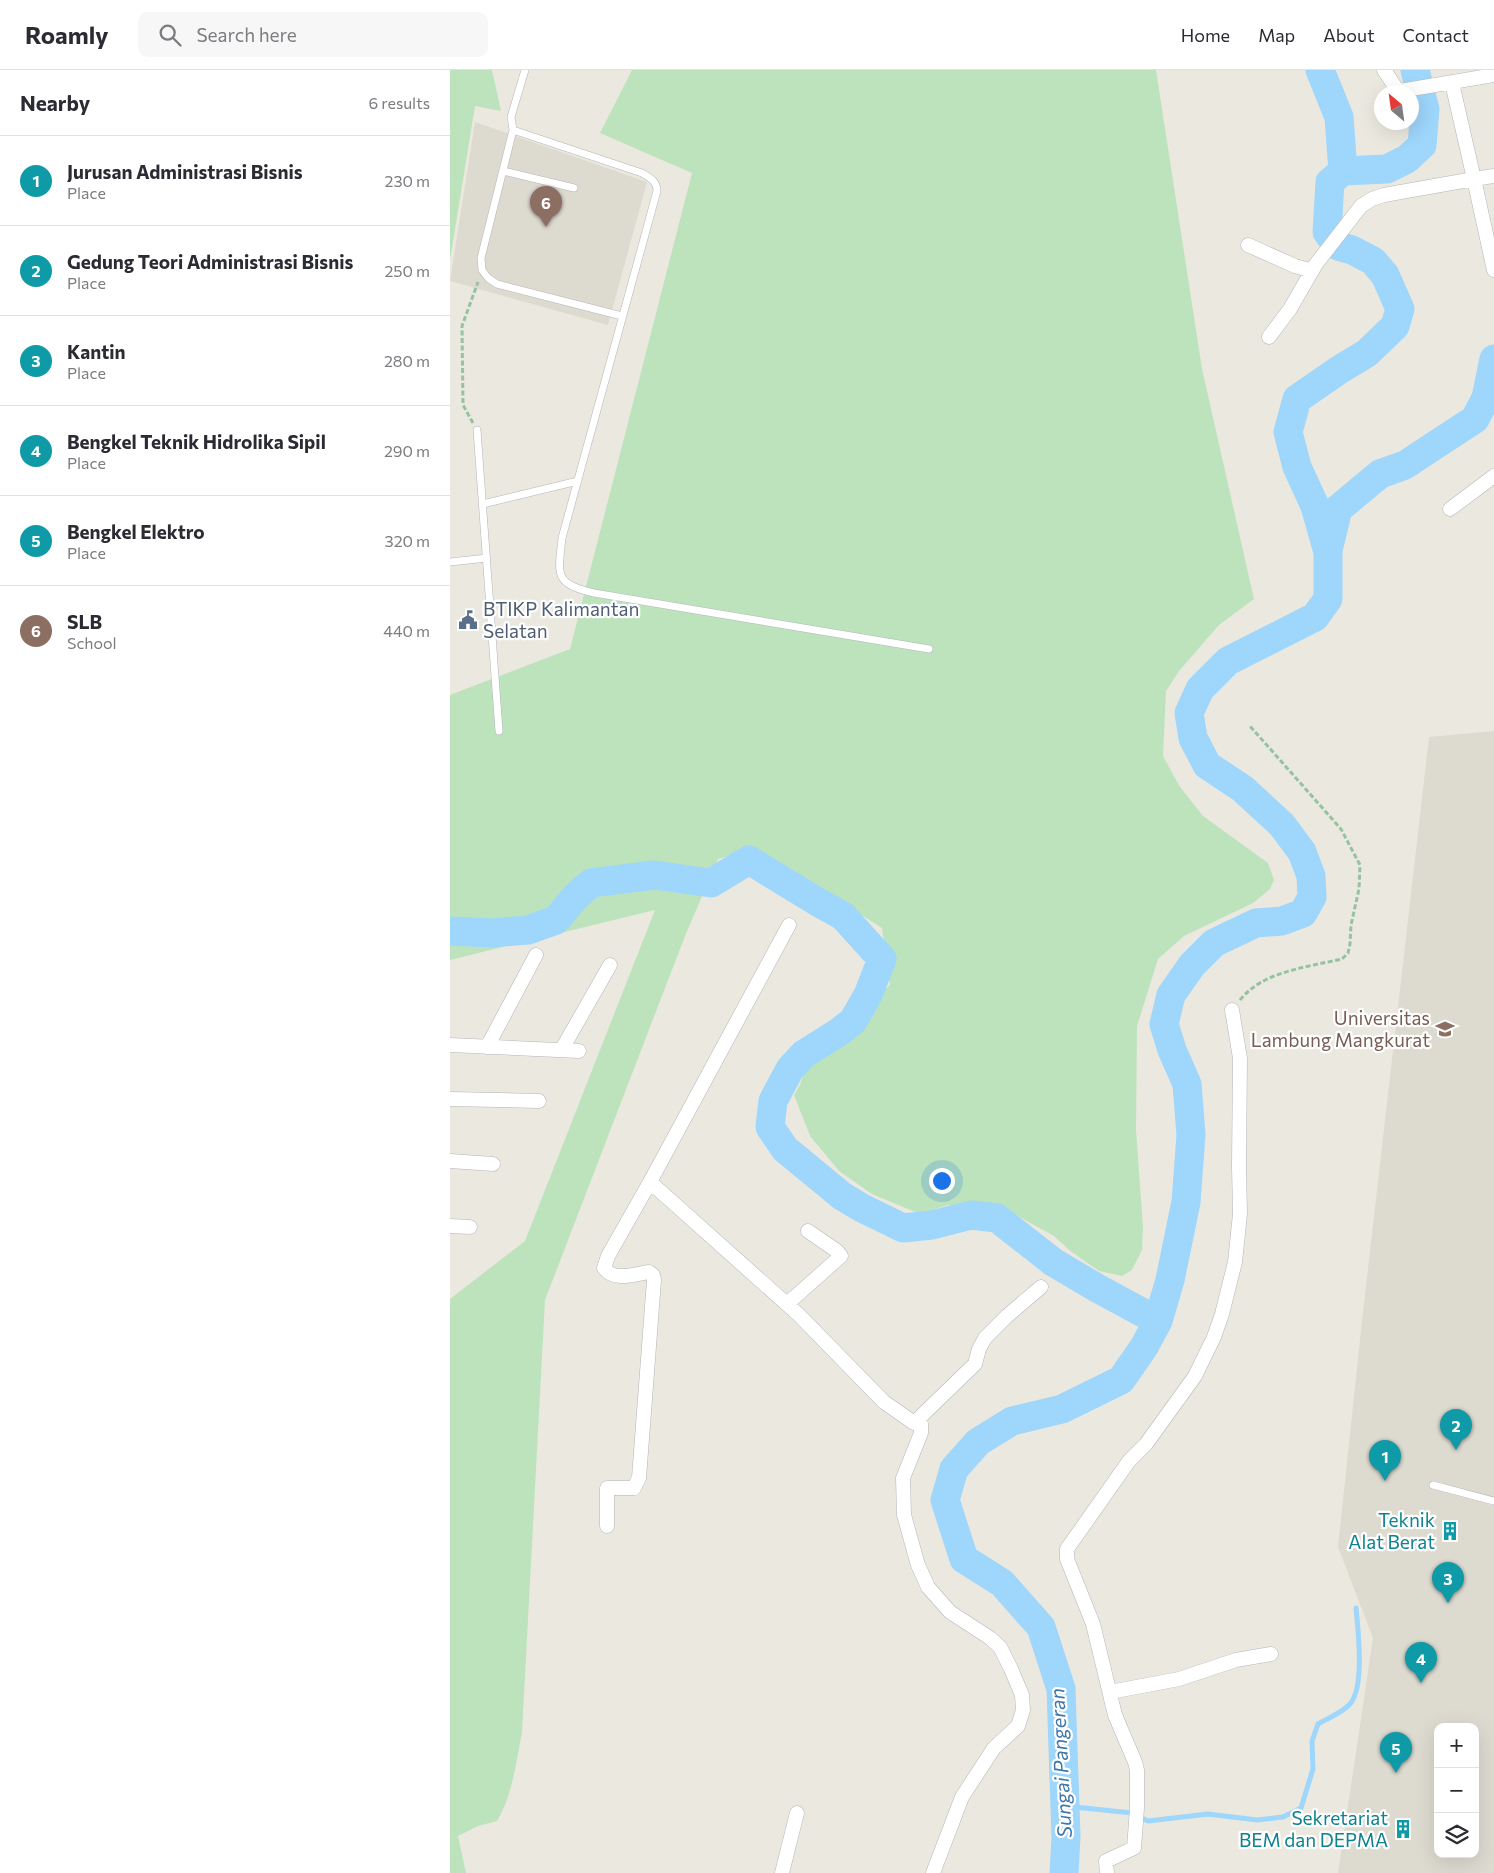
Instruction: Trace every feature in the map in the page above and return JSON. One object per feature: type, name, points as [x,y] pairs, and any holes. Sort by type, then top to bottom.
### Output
[{"type":"street","points":[[1384,70],[1394,85]]},
{"type":"street","points":[[1419,88],[1494,75]]},
{"type":"street","points":[[1452,83],[1494,270]]},
{"type":"street","points":[[1269,336],[1290,309],[1314,268],[1361,206],[1372,199],[1384,196],[1494,176]]},
{"type":"street","points":[[1248,245],[1295,266],[1314,268]]},
{"type":"street","points":[[1450,509],[1494,476]]},
{"type":"street","points":[[607,1526],[607,1488],[634,1488],[639,1478],[654,1280],[650,1272],[618,1276],[608,1273],[604,1268],[608,1256],[790,925]]},
{"type":"street","points":[[487,1047],[536,955]]},
{"type":"street","points":[[562,1049],[610,964]]},
{"type":"street","points":[[1107,1873],[1106,1861],[1134,1848],[1137,1827],[1137,1770],[1115,1715],[1093,1624],[1067,1559],[1067,1549],[1129,1461],[1146,1444],[1195,1376],[1214,1337],[1222,1314],[1235,1262],[1240,1214],[1240,1058],[1232,1010]]},
{"type":"street","points":[[450,1045],[578,1051]]},
{"type":"street","points":[[450,1100],[539,1101]]},
{"type":"street","points":[[450,1161],[494,1164]]},
{"type":"street","points":[[650,1182],[788,1304],[884,1402],[914,1423],[921,1424],[921,1433],[903,1478],[904,1516],[918,1565],[928,1587],[950,1612],[990,1638],[1000,1647],[1022,1695],[1024,1710],[1018,1726],[994,1748],[962,1797],[933,1873]]},
{"type":"street","points":[[450,1226],[470,1227]]},
{"type":"street","points":[[788,1304],[841,1256],[837,1251],[808,1231]]},
{"type":"street","points":[[914,1423],[975,1364],[979,1349],[986,1338],[1007,1316],[1041,1287]]},
{"type":"street","points":[[1110,1692],[1179,1679],[1236,1660],[1271,1654]]},
{"type":"street","points":[[782,1873],[797,1813]]},
{"type":"lane","points":[[525,70],[511,117],[513,130],[481,258],[482,270],[488,278],[503,286],[546,295],[622,316]]},
{"type":"lane","points":[[513,130],[642,174],[655,183],[658,191],[562,538],[559,573],[566,583],[576,589],[930,649]]},
{"type":"lane","points":[[503,171],[574,188]]},
{"type":"lane","points":[[478,430],[499,731]]},
{"type":"lane","points":[[483,504],[578,481]]},
{"type":"lane","points":[[450,562],[487,558]]},
{"type":"lane","points":[[1433,1485],[1494,1500]]},
{"type":"path","points":[[478,430],[463,405],[462,326],[482,270]]},
{"type":"path","points":[[1232,1010],[1248,989],[1267,978],[1342,958],[1348,954],[1351,925],[1359,889],[1360,865],[1341,829],[1249,725]]},
{"type":"shaded area","points":[[475,122],[647,182],[608,325],[450,281]]},
{"type":"shaded area","points":[[1494,731],[1494,1873],[1338,1873],[1373,1638],[1338,1547],[1429,737]]},
{"type":"green space","points":[[450,70],[492,70],[501,111],[475,106],[450,260]]},
{"type":"green space","points":[[632,70],[1156,70],[1202,369],[1254,599],[1219,625],[1179,671],[1166,691],[1163,756],[1180,787],[1203,816],[1268,863],[1274,880],[1270,889],[1253,903],[1184,936],[1158,959],[1137,1026],[1136,1130],[1143,1228],[1142,1250],[1132,1270],[1122,1276],[1099,1271],[1069,1250],[1054,1236],[1000,1206],[948,1205],[920,1214],[872,1194],[839,1171],[810,1136],[794,1095],[800,1085],[806,1066],[890,985],[882,928],[756,849],[718,859],[685,936],[545,1300],[522,1732],[507,1800],[497,1821],[478,1826],[458,1836],[466,1873],[450,1873],[450,1299],[525,1241],[655,910],[450,960],[450,695],[570,649],[692,173],[600,133]]},
{"type":"waterway","points":[[1320,70],[1339,117],[1343,171]]},
{"type":"waterway","points":[[1343,171],[1387,169],[1407,159],[1422,145],[1425,109],[1415,70]]},
{"type":"waterway","name":"Sungai Pangeran","points":[[1064,1873],[1066,1837],[1061,1689],[1041,1627],[1002,1583],[964,1559],[945,1500],[954,1469],[978,1442],[1012,1421],[1062,1409],[1121,1380],[1144,1347],[1158,1321],[1170,1280],[1186,1202],[1191,1135],[1187,1084],[1172,1050],[1164,1024],[1171,995],[1192,965],[1214,943],[1256,923],[1282,921],[1303,913],[1312,897],[1311,876],[1302,852],[1282,825],[1243,789],[1207,765],[1193,738],[1189,713],[1200,689],[1228,661],[1315,617],[1328,599],[1328,552],[1315,506],[1297,467],[1288,432],[1297,399],[1367,353],[1395,326],[1400,309],[1385,275],[1373,261],[1352,250],[1338,246],[1327,232],[1330,182],[1343,171]]},
{"type":"waterway","points":[[1328,550],[1338,509],[1380,474],[1405,465],[1475,419],[1486,398],[1494,359]]},
{"type":"waterway","points":[[450,931],[492,933],[528,930],[556,920],[576,896],[591,883],[654,875],[711,883],[749,860],[843,916],[882,959],[868,995],[853,1021],[804,1054],[790,1069],[773,1101],[770,1127],[785,1149],[842,1196],[903,1228],[932,1225],[971,1215],[997,1218],[1053,1262],[1158,1321]]},
{"type":"waterway","points":[[1065,1806],[1132,1813],[1148,1821],[1208,1814],[1257,1820],[1283,1817],[1301,1808],[1313,1769],[1312,1741],[1318,1724],[1343,1710],[1355,1696],[1359,1672],[1356,1608]]},
{"type":"place","name":"SLB","points":[[546,227]]},
{"type":"place","name":"BTIKP Kalimantan Selatan","points":[[468,620]]},
{"type":"place","name":"Universitas Lambung Mangkurat","points":[[1445,1029]]},
{"type":"place","name":"Gedung Teori Administrasi Bisnis","points":[[1456,1450]]},
{"type":"place","name":"Jurusan Administrasi Bisnis","points":[[1385,1481]]},
{"type":"place","name":"Teknik Alat Berat","points":[[1450,1531]]},
{"type":"place","name":"Kantin","points":[[1448,1603]]},
{"type":"place","name":"Bengkel Teknik Hidrolika Sipil","points":[[1421,1683]]},
{"type":"place","name":"Bengkel Elektro","points":[[1396,1773]]},
{"type":"place","name":"Sekretariat BEM dan DEPMA","points":[[1403,1829]]}]
